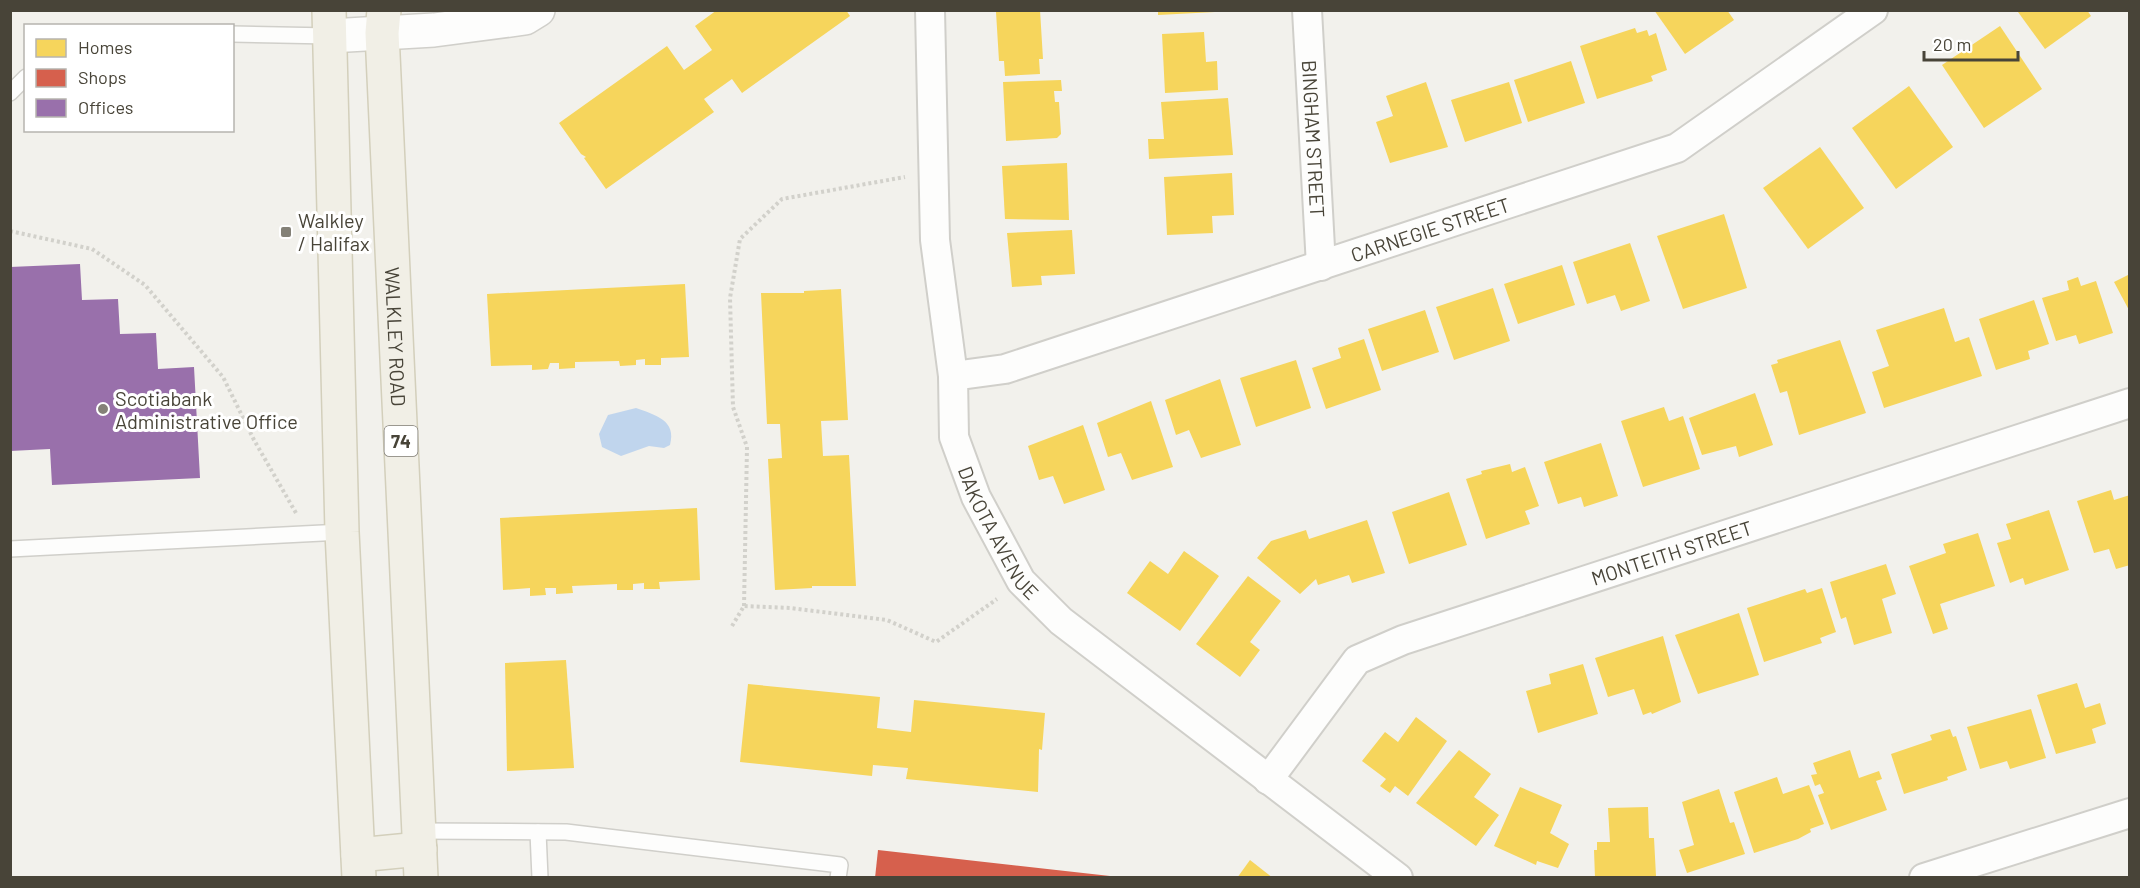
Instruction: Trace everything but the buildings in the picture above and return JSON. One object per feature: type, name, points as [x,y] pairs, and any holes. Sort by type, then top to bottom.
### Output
[{"type":"main road","name":"WALKLEY ROAD","points":[[383,22],[420,852]]},
{"type":"main road","points":[[329,23],[342,532],[359,866],[420,852]]},
{"type":"street","points":[[329,23],[383,22],[434,30],[525,18],[538,10]]},
{"type":"street","name":"DAKOTA AVENUE","points":[[930,10],[935,240],[953,376],[954,437],[976,497],[1021,581],[1061,621],[1398,878]]},
{"type":"street","name":"BINGHAM STREET","points":[[1307,10],[1322,266]]},
{"type":"street","name":"CARNEGIE STREET","points":[[953,376],[1005,369],[1677,148],[1873,10]]},
{"type":"street","name":"MONTEITH STREET","points":[[1268,780],[1358,660],[1394,644],[2130,403]]},
{"type":"street","points":[[1924,878],[2130,813]]},
{"type":"lane","points":[[234,34],[329,23]]},
{"type":"lane","points":[[10,93],[24,78]]},
{"type":"lane","points":[[10,549],[342,532]]},
{"type":"lane","points":[[420,852],[537,832],[566,832],[840,865],[838,878]]},
{"type":"lane","points":[[537,832],[540,878]]},
{"type":"path","points":[[732,626],[744,606],[747,447],[734,407],[730,298],[740,239],[782,199],[933,173]]},
{"type":"path","points":[[10,231],[92,249],[145,285],[223,377],[254,440],[288,495],[299,519],[302,534]]},
{"type":"path","points":[[744,606],[790,608],[887,620],[936,642],[1021,581]]},
{"type":"water","points":[[636,408],[657,416],[667,424],[671,437],[670,445],[664,448],[649,446],[621,456],[602,447],[599,434],[608,415]]},
{"type":"place","name":"Walkley / Halifax","points":[[286,232]]},
{"type":"place","name":"Scotiabank Administrative Office","points":[[103,409]]}]
